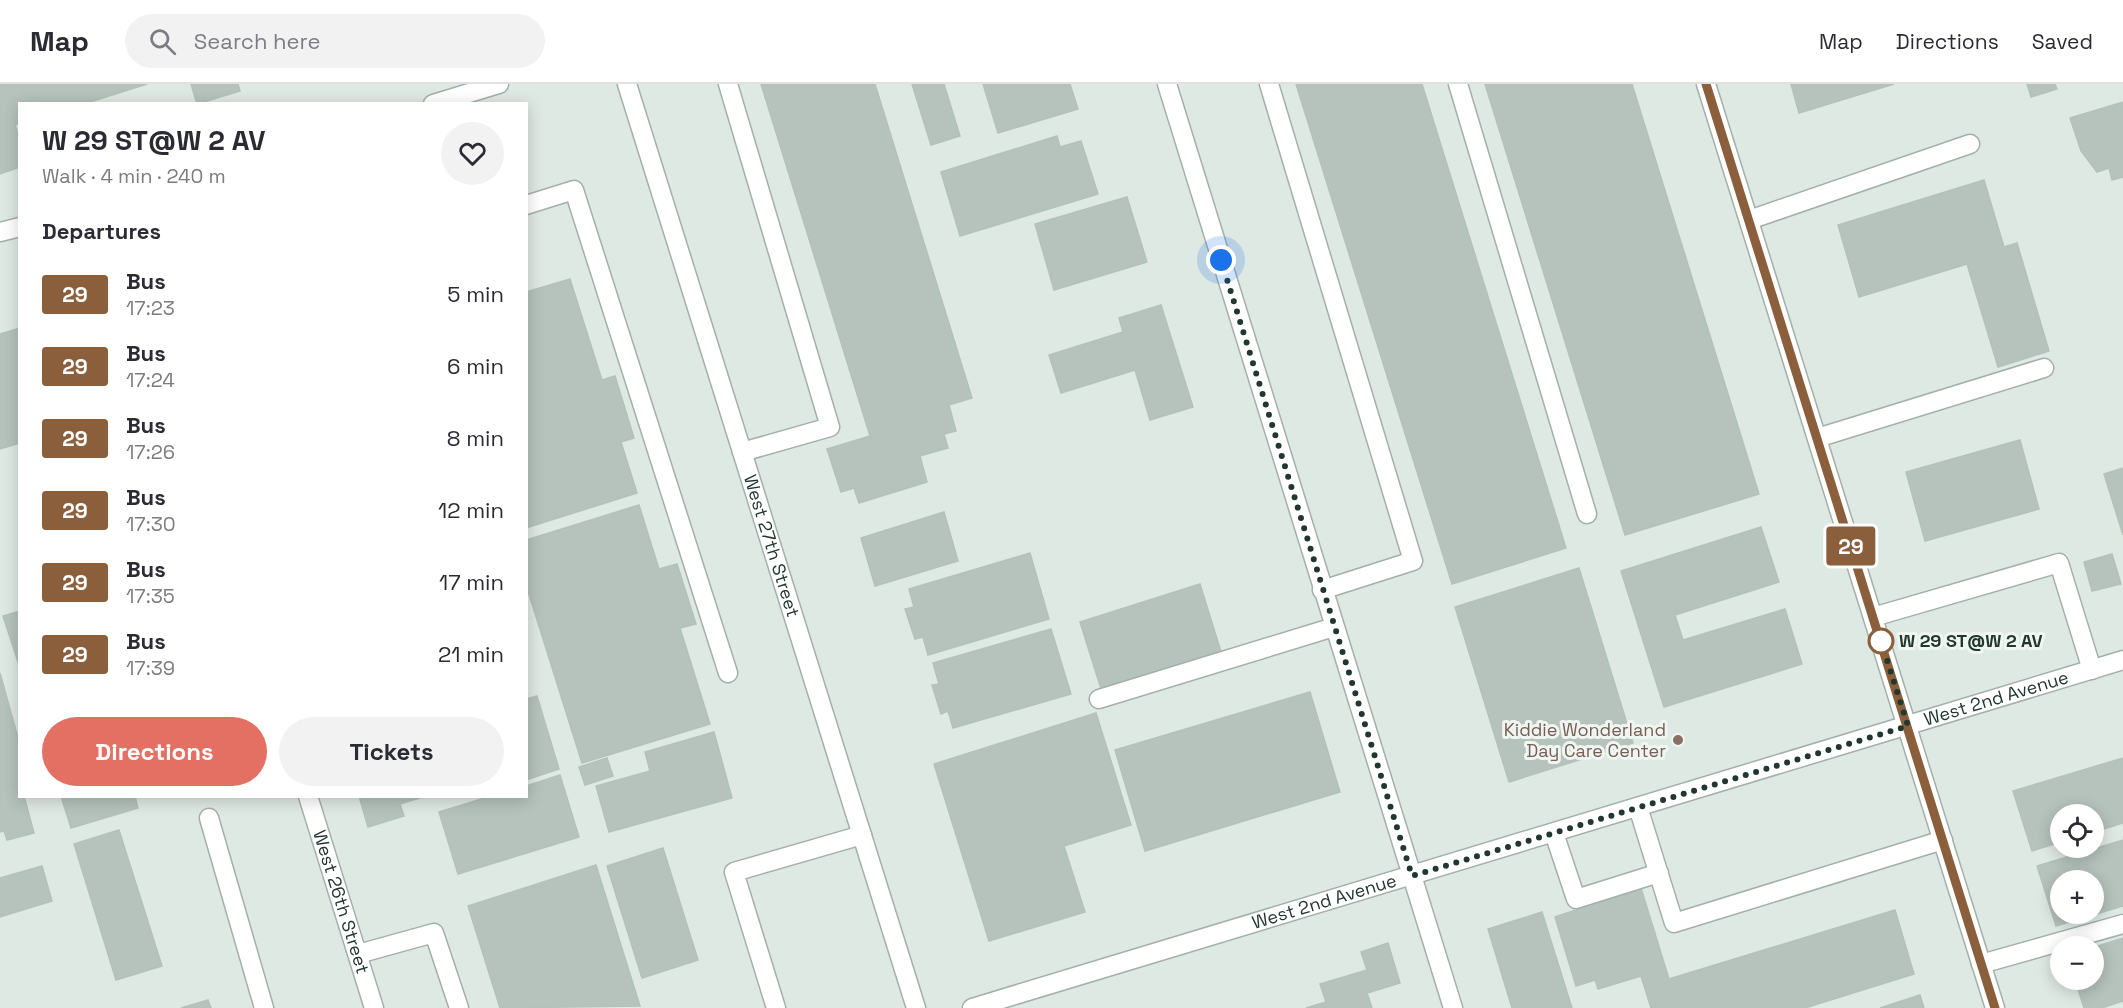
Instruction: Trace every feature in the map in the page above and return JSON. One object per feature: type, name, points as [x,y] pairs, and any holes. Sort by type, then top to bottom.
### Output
[{"type":"street","points":[[443,102],[499,84]]},
{"type":"street","name":"West 27th Street","points":[[627,84],[916,1008]]},
{"type":"street","points":[[728,84],[830,427],[742,452]]},
{"type":"street","points":[[1167,84],[1453,1008]]},
{"type":"street","points":[[1269,84],[1413,561],[1322,590]]},
{"type":"street","points":[[1458,84],[1587,514]]},
{"type":"street","points":[[1706,84],[1995,1008]]},
{"type":"street","points":[[1749,220],[1970,144]]},
{"type":"street","points":[[528,204],[574,190],[728,673]]},
{"type":"street","points":[[0,232],[18,227]]},
{"type":"street","points":[[1817,438],[2044,368]]},
{"type":"street","points":[[1873,616],[2059,563],[2092,670]]},
{"type":"street","points":[[1099,699],[1334,627]]},
{"type":"street","name":"West 2nd Avenue","points":[[972,1008],[2123,660]]},
{"type":"street","name":"West 26th Street","points":[[309,798],[374,1008]]},
{"type":"street","points":[[1638,807],[1674,922],[1943,840]]},
{"type":"street","points":[[209,818],[264,1008]]},
{"type":"street","points":[[1554,832],[1576,899],[1659,873]]},
{"type":"street","points":[[776,1008],[734,872],[862,835]]},
{"type":"street","points":[[1981,964],[2123,924]]},
{"type":"street","points":[[357,954],[434,933],[459,1008]]},
{"type":"building","points":[[0,84],[147,84],[90,102],[18,102],[18,124],[15,125],[18,133],[18,168],[0,174]]},
{"type":"building","points":[[191,84],[238,84],[240,91],[196,102]]},
{"type":"building","points":[[761,84],[875,84],[972,398],[949,405],[956,431],[944,434],[948,448],[920,456],[927,482],[859,503],[854,488],[841,492],[827,449],[870,436]]},
{"type":"building","points":[[912,84],[944,84],[960,136],[931,145]]},
{"type":"building","points":[[983,84],[1070,84],[1078,109],[998,133]]},
{"type":"building","points":[[1296,84],[1422,84],[1566,548],[1452,584]]},
{"type":"building","points":[[1485,84],[1632,84],[1759,494],[1625,535]]},
{"type":"building","points":[[1791,84],[1894,84],[1799,113]]},
{"type":"building","points":[[2027,84],[2055,84],[2057,89],[2031,97]]},
{"type":"building","points":[[2123,102],[2123,177],[2112,180],[2109,168],[2097,172],[2081,151],[2070,118]]},
{"type":"building","points":[[1057,136],[1060,147],[1081,141],[1098,194],[960,236],[941,172]]},
{"type":"building","points":[[1984,180],[2004,247],[2017,243],[2049,351],[1998,367],[1967,264],[1859,297],[1838,225]]},
{"type":"building","points":[[1127,197],[1147,262],[1054,290],[1035,224]]},
{"type":"building","points":[[570,279],[602,380],[615,376],[634,438],[621,442],[637,493],[528,527],[528,291]]},
{"type":"building","points":[[1161,305],[1193,407],[1150,420],[1135,370],[1061,393],[1049,355],[1123,332],[1119,318]]},
{"type":"building","points":[[18,329],[18,444],[0,449],[0,334]]},
{"type":"building","points":[[2020,440],[2039,509],[1925,541],[1906,472]]},
{"type":"building","points":[[2123,468],[2123,535],[2104,474]]},
{"type":"building","points":[[639,505],[659,569],[677,564],[696,624],[680,628],[710,724],[582,763],[528,591],[528,539]]},
{"type":"building","points":[[944,512],[958,561],[875,586],[861,538]]},
{"type":"building","points":[[1761,527],[1779,582],[1675,615],[1683,640],[1785,609],[1802,664],[1664,707],[1621,571]]},
{"type":"building","points":[[1030,553],[1049,619],[928,655],[923,637],[915,639],[905,609],[914,607],[909,589]]},
{"type":"building","points":[[2112,554],[2121,584],[2092,591],[2084,562]]},
{"type":"building","points":[[1579,568],[1633,743],[1509,782],[1455,607]]},
{"type":"building","points":[[1200,584],[1222,655],[1102,692],[1080,622]]},
{"type":"building","points":[[18,612],[18,662],[3,616]]},
{"type":"building","points":[[1051,629],[1071,694],[953,728],[948,711],[941,714],[932,685],[939,684],[933,663]]},
{"type":"building","points":[[0,673],[18,738],[18,798],[25,798],[34,833],[7,840],[4,831],[0,832]]},
{"type":"building","points":[[1310,692],[1340,792],[1145,851],[1115,750]]},
{"type":"building","points":[[537,696],[559,769],[528,779],[528,698]]},
{"type":"building","points":[[1096,713],[1131,825],[1064,846],[1085,912],[989,941],[934,764]]},
{"type":"building","points":[[714,732],[732,798],[609,832],[596,786],[650,771],[645,752]]},
{"type":"building","points":[[607,758],[613,776],[585,785],[579,767]]},
{"type":"building","points":[[2123,758],[2123,823],[2104,829],[2104,804],[2050,804],[2050,845],[2032,851],[2013,791]]},
{"type":"building","points":[[560,775],[579,837],[458,874],[439,812],[484,798],[528,798],[528,785]]},
{"type":"building","points":[[62,798],[136,798],[138,808],[71,828]]},
{"type":"building","points":[[360,798],[420,798],[400,804],[404,816],[368,827]]},
{"type":"building","points":[[119,830],[162,966],[116,980],[74,844]]},
{"type":"building","points":[[2123,840],[2123,906],[2104,912],[2104,870],[2050,870],[2050,907],[2037,866],[2063,858],[2104,858],[2104,846]]},
{"type":"building","points":[[663,848],[698,960],[642,978],[607,866]]},
{"type":"building","points":[[596,865],[640,1006],[500,1008],[468,906]]},
{"type":"building","points":[[42,866],[52,901],[0,917],[0,878]]},
{"type":"building","points":[[1641,888],[1669,979],[1895,910],[1914,974],[1805,1008],[1651,1008],[1641,976],[1598,989],[1595,980],[1576,986],[1555,917]]},
{"type":"building","points":[[1542,912],[1572,1008],[1512,1008],[1488,929]]},
{"type":"building","points":[[2123,938],[2123,1001],[2102,1008],[2084,1008],[2078,990],[2104,990],[2104,944]]},
{"type":"building","points":[[1388,943],[1400,983],[1367,993],[1372,1008],[1306,1008],[1326,1002],[1320,984],[1367,970],[1361,952]]},
{"type":"building","points":[[1920,995],[1924,1008],[1880,1008]]},
{"type":"building","points":[[208,1000],[211,1008],[181,1008]]},
{"type":"bus line","name":"29","points":[[1706,84],[1995,1008]]},
{"type":"place","name":"W 29 ST@W 2 AV","points":[[1881,641]]},
{"type":"place","name":"Kiddie Wonderland Day Care Center","points":[[1678,740]]},
{"type":"route","points":[[1221,260],[1412,876],[1908,726],[1880,638],[1881,641]]}]
